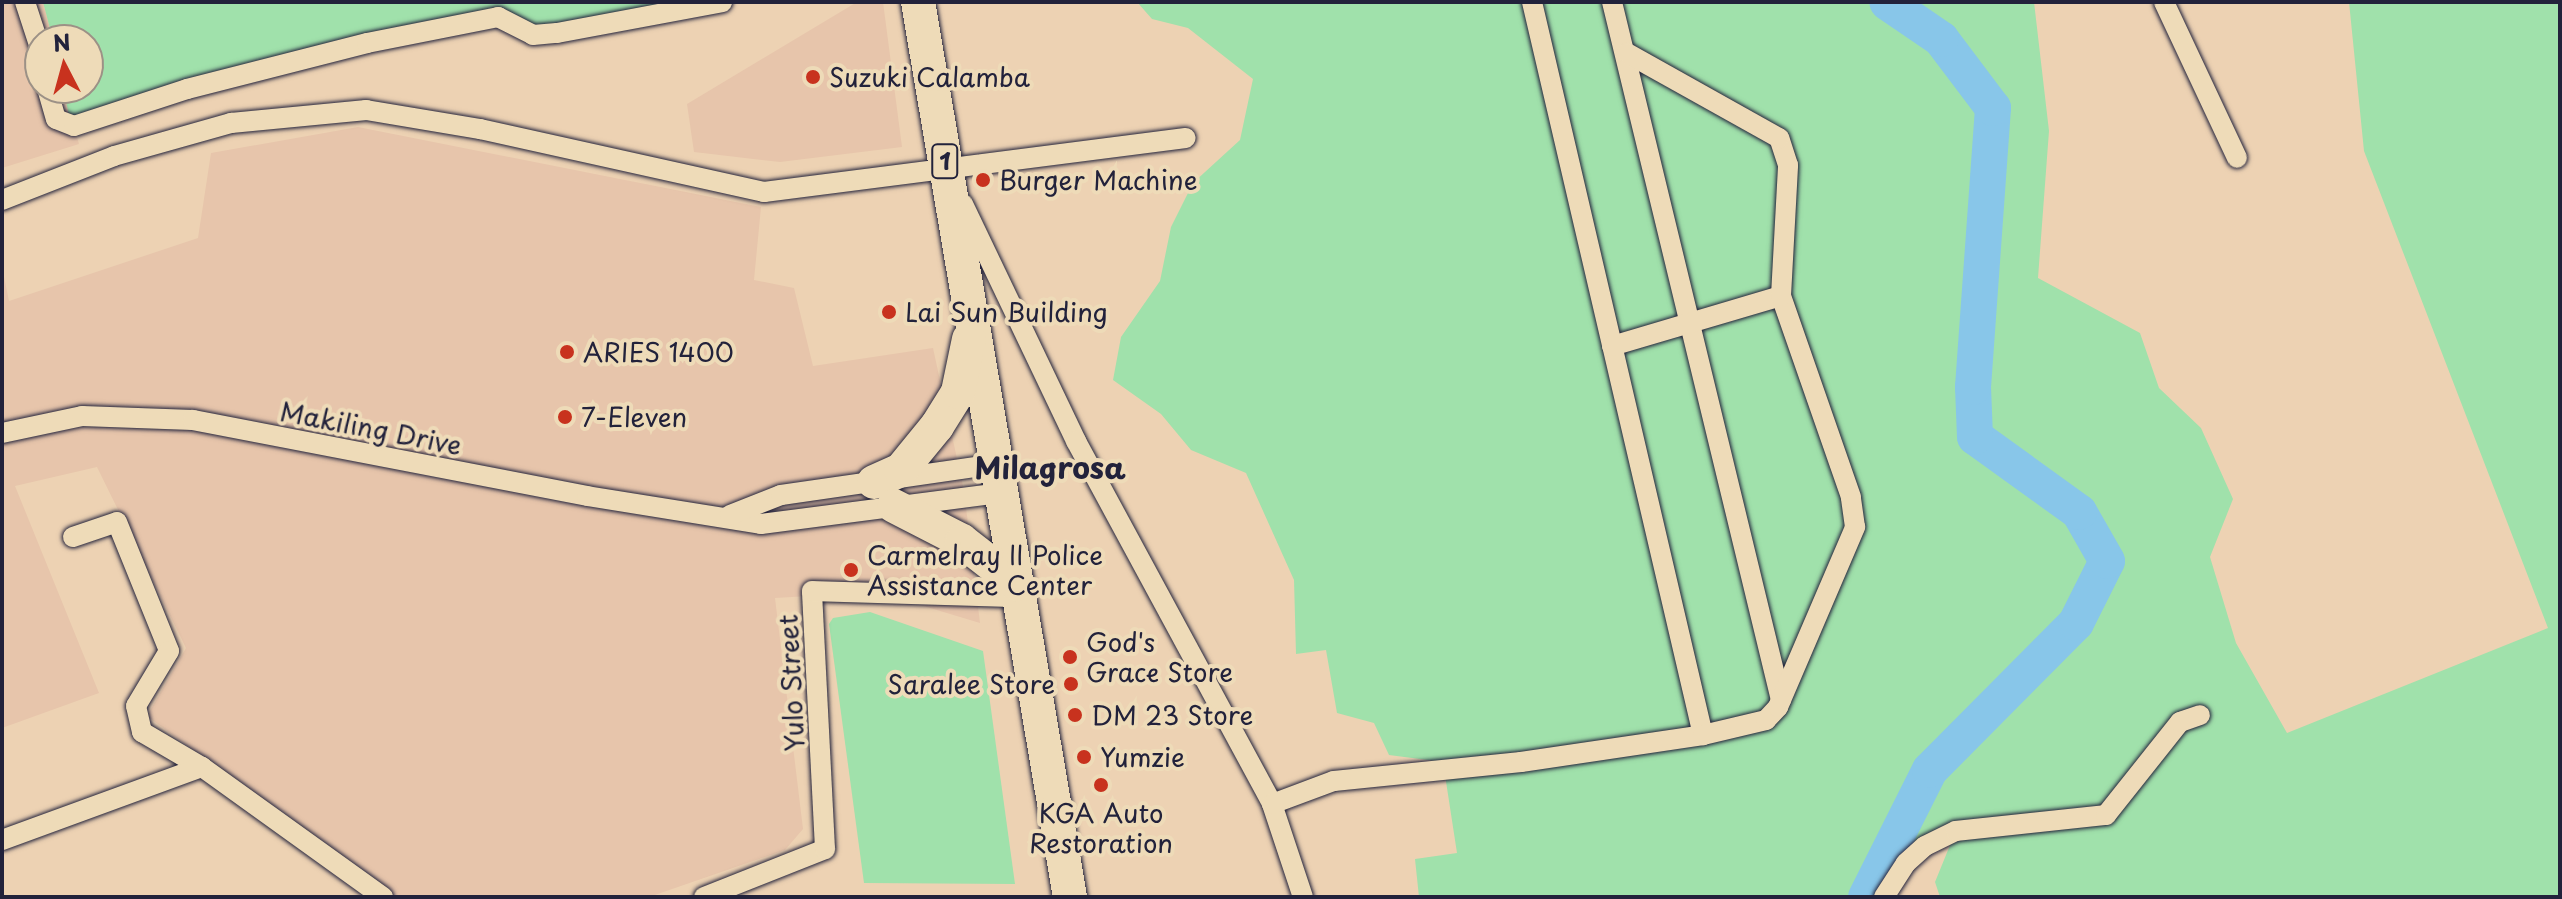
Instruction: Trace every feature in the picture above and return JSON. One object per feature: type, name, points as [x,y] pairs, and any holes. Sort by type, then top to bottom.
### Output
[{"type":"highway","name":"1","points":[[918,2],[1070,897]]},
{"type":"highway","points":[[973,319],[958,392],[937,426],[884,494],[962,541],[1018,591]]},
{"type":"street","points":[[25,2],[32,24]]},
{"type":"street","points":[[52,104],[56,119],[74,126],[187,89],[367,43],[498,17],[533,35],[718,2]]},
{"type":"street","points":[[1532,2],[1703,735]]},
{"type":"street","points":[[1612,2],[1627,53],[1688,325],[1781,700]]},
{"type":"street","points":[[2164,2],[2237,158]]},
{"type":"street","points":[[1272,804],[1334,781],[1506,764],[1703,735],[1766,720],[1781,700],[1855,527],[1851,497],[1781,296],[1789,184],[1779,138],[1627,53]]},
{"type":"street","points":[[2,200],[114,156],[231,123],[366,110],[480,129],[764,192],[1186,138]]},
{"type":"street","points":[[947,167],[1062,415],[1272,804],[1303,897]]},
{"type":"street","points":[[1612,346],[1781,296]]},
{"type":"street","name":"Makiling Drive","points":[[2,433],[82,416],[193,420],[587,496],[730,515],[761,524],[884,494],[999,479]]},
{"type":"street","name":"Makiling Drive","points":[[730,515],[781,495],[884,494],[999,479]]},
{"type":"street","points":[[73,537],[117,522],[169,651],[136,706],[142,732],[202,767],[383,897]]},
{"type":"street","name":"Yulo Street","points":[[704,897],[825,849],[812,591],[1018,591]]},
{"type":"street","points":[[1884,897],[1906,863],[1925,846],[1956,831],[2106,815],[2180,722],[2200,715]]},
{"type":"street","points":[[2,840],[202,767]]},
{"type":"shaded area","points":[[2,2],[43,2],[49,24],[24,24],[24,104],[68,104],[79,144],[2,168]]},
{"type":"shaded area","name":"Suzuki Calamba","points":[[857,2],[883,2],[902,147],[780,162],[694,152],[687,104]]},
{"type":"shaded area","points":[[358,127],[761,207],[754,280],[794,288],[813,366],[933,348],[964,491],[980,623],[877,592],[775,598],[803,829],[785,850],[649,897],[393,897],[147,716],[186,648],[97,467],[15,486],[99,693],[2,728],[2,267],[9,301],[198,238],[211,153]]},
{"type":"green space","points":[[43,2],[699,2],[559,33],[505,20],[379,42],[72,129],[67,104],[104,104],[104,24],[49,24]]},
{"type":"green space","points":[[1137,2],[2034,2],[2049,131],[2038,278],[2140,333],[2159,388],[2201,428],[2233,499],[2210,557],[2236,643],[2287,733],[2548,628],[2364,151],[2349,2],[2560,2],[2560,897],[1940,897],[1935,882],[1955,833],[1865,897],[1419,897],[1415,859],[1457,853],[1443,762],[1389,755],[1374,723],[1337,713],[1326,650],[1296,654],[1294,580],[1246,473],[1191,450],[1161,414],[1113,380],[1121,337],[1160,281],[1171,227],[1193,183],[1240,140],[1253,79],[1188,28],[1152,19]]},
{"type":"green space","points":[[870,612],[983,651],[1015,884],[864,883],[829,624],[833,618]]},
{"type":"waterway","points":[[1866,897],[1930,770],[2076,623],[2107,561],[2079,512],[1975,437],[1973,387],[1993,108],[1941,39],[1887,2]]},
{"type":"place","name":"Suzuki Calamba","points":[[813,77]]},
{"type":"place","name":"Burger Machine","points":[[983,180]]},
{"type":"place","name":"Lai Sun Building","points":[[889,312]]},
{"type":"place","name":"ARIES 1400","points":[[567,352]]},
{"type":"place","name":"7-Eleven","points":[[565,417]]},
{"type":"place","name":"Carmelray II Police Assistance Center","points":[[851,570]]},
{"type":"place","name":"God's Grace Store","points":[[1070,657]]},
{"type":"place","name":"Saralee Store","points":[[1071,684]]},
{"type":"place","name":"DM 23 Store","points":[[1075,715]]},
{"type":"place","name":"Yumzie","points":[[1084,757]]},
{"type":"place","name":"KGA Auto Restoration","points":[[1101,785]]},
{"type":"district","name":"Milagrosa","points":[[1050,467]]}]
